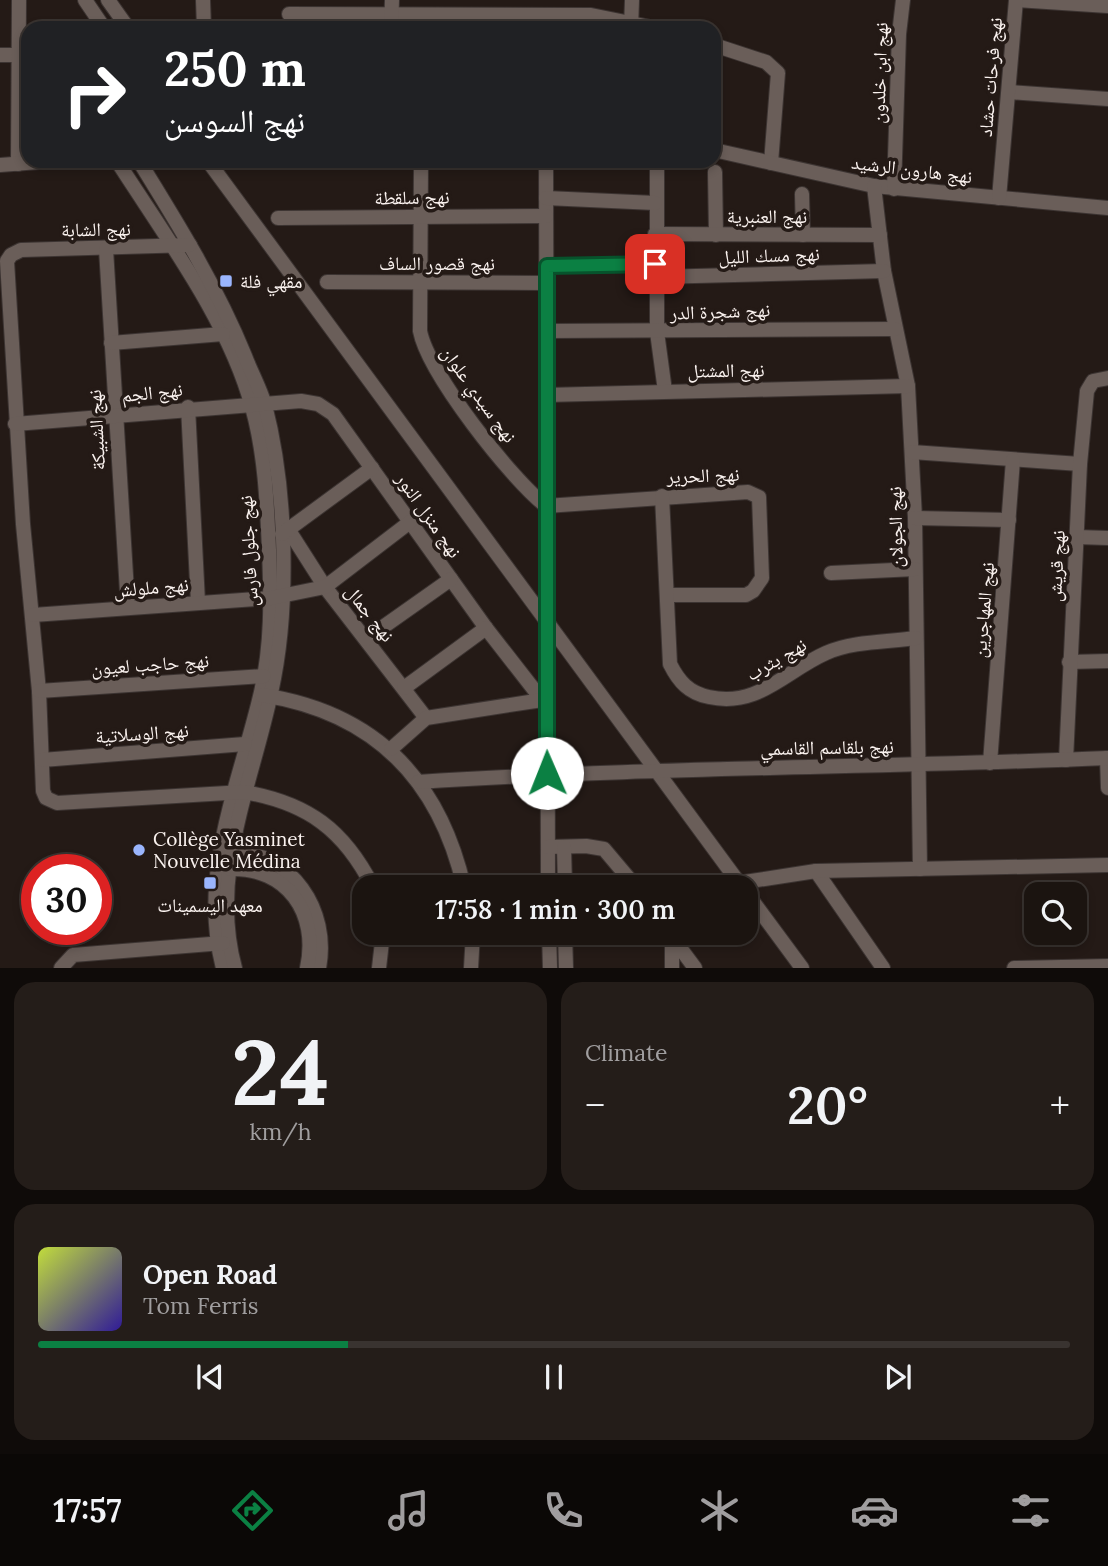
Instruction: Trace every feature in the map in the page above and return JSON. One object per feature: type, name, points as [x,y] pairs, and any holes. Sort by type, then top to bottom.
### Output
[{"type":"street","points":[[18,164],[19,0]]},
{"type":"street","points":[[85,0],[99,21]]},
{"type":"street","points":[[108,0],[123,21]]},
{"type":"street","points":[[121,0],[124,21]]},
{"type":"street","points":[[204,0],[204,21]]},
{"type":"street","points":[[631,21],[632,0]]},
{"type":"street","name":"نهج ابن خلدون","points":[[894,189],[899,34],[903,0]]},
{"type":"street","points":[[1016,0],[1108,6]]},
{"type":"street","name":"نهج فرحات حشاد","points":[[999,198],[1016,0]]},
{"type":"street","points":[[289,14],[591,15],[615,21]]},
{"type":"street","points":[[721,47],[766,62],[778,73],[771,163]]},
{"type":"street","points":[[0,55],[19,55]]},
{"type":"street","points":[[1009,92],[1108,99]]},
{"type":"street","name":"نهج هارون الرشيد","points":[[721,152],[894,189],[1108,208]]},
{"type":"street","points":[[0,165],[21,164]]},
{"type":"street","name":"نهج جلول فارس","points":[[122,168],[172,246],[223,334],[258,404],[263,474],[278,596],[264,676],[265,696],[245,744],[231,851],[222,943],[235,968]]},
{"type":"street","name":"نهج جلول فارس","points":[[143,168],[190,245],[228,316],[258,404],[285,531],[265,696],[219,858],[223,968]]},
{"type":"street","points":[[213,168],[733,875]]},
{"type":"street","name":"نهج سيدي علوان","points":[[421,168],[419,280],[420,331],[424,350],[432,367],[525,488],[546,506]]},
{"type":"street","points":[[546,168],[547,619],[544,702],[548,875]]},
{"type":"street","points":[[657,168],[657,332],[665,391]]},
{"type":"street","points":[[715,172],[716,235]]},
{"type":"street","name":"نهج الجولان","points":[[874,186],[884,271],[908,386],[915,518],[920,869]]},
{"type":"street","points":[[802,194],[803,235]]},
{"type":"street","points":[[546,198],[655,203]]},
{"type":"street","name":"نهج سلقطة","points":[[278,218],[546,215]]},
{"type":"street","name":"نهج العنبرية","points":[[655,234],[880,235]]},
{"type":"street","name":"نهج الشابة","points":[[15,424],[7,261],[11,255],[22,250],[190,245]]},
{"type":"street","name":"نهج الشبيكة","points":[[106,249],[114,415],[128,608]]},
{"type":"street","name":"نهج مسك الليل","points":[[547,266],[655,270],[884,271]]},
{"type":"street","name":"نهج قصور الساف","points":[[327,282],[419,280],[547,283]]},
{"type":"street","name":"نهج شجرة الدر","points":[[546,331],[895,329]]},
{"type":"street","points":[[111,343],[223,334]]},
{"type":"street","name":"نهج قريش","points":[[1066,760],[1080,464],[1087,391],[1103,378]]},
{"type":"street","name":"نهج المشتل","points":[[546,395],[908,386]]},
{"type":"street","name":"نهج منزل النور","points":[[258,404],[301,401],[318,404],[333,414],[486,628],[544,702]]},
{"type":"street","name":"نهج الجم","points":[[15,424],[187,407],[258,404]]},
{"type":"street","points":[[187,407],[198,602]]},
{"type":"street","points":[[15,424],[39,691],[43,791],[46,797],[57,803],[238,793],[294,804],[339,836],[367,875]]},
{"type":"street","points":[[912,452],[1080,464]]},
{"type":"street","name":"نهج المهاجرين","points":[[990,763],[1013,460]]},
{"type":"street","points":[[285,531],[372,468]]},
{"type":"street","name":"نهج الحرير","points":[[546,506],[748,492],[759,497],[762,578],[753,591],[746,595],[667,595]]},
{"type":"street","name":"نهج يثرب","points":[[662,496],[670,664],[677,679],[696,695],[724,701],[751,697],[833,650],[916,638]]},
{"type":"street","points":[[915,518],[1009,520]]},
{"type":"street","points":[[325,587],[410,522]]},
{"type":"street","name":"نهج جمال","points":[[285,531],[426,718]]},
{"type":"street","points":[[1077,537],[1108,538]]},
{"type":"street","points":[[831,573],[915,569]]},
{"type":"street","points":[[366,639],[451,579]]},
{"type":"street","name":"نهج ملولش","points":[[33,615],[278,596],[325,587]]},
{"type":"street","points":[[404,688],[486,628]]},
{"type":"street","points":[[1069,662],[1108,661]]},
{"type":"street","name":"نهج حاجب لعيون","points":[[39,691],[264,676]]},
{"type":"street","points":[[265,696],[331,713],[391,749],[418,782],[446,834],[460,875]]},
{"type":"street","points":[[391,749],[426,718],[544,702]]},
{"type":"street","name":"نهج الوسلاتية","points":[[42,760],[245,744]]},
{"type":"street","points":[[1107,758],[1108,788]]},
{"type":"street","name":"نهج بلقاسم القاسمي","points":[[418,782],[653,769],[990,763],[1107,758]]},
{"type":"street","points":[[548,847],[604,849],[626,875]]},
{"type":"street","points":[[564,847],[565,875]]},
{"type":"street","points":[[231,851],[249,852],[274,862],[303,889],[321,927],[322,950],[319,968]]},
{"type":"street","points":[[758,884],[816,871],[1108,865]]},
{"type":"street","points":[[230,869],[256,869],[270,875],[291,894],[309,931],[307,968]]},
{"type":"street","points":[[816,871],[883,968]]},
{"type":"street","points":[[758,909],[802,968]]},
{"type":"street","points":[[62,965],[73,955],[222,943]]},
{"type":"street","points":[[379,968],[382,945]]},
{"type":"street","points":[[471,968],[472,945]]},
{"type":"street","points":[[549,945],[550,968]]},
{"type":"street","points":[[565,945],[566,968]]},
{"type":"street","points":[[671,945],[672,968]]},
{"type":"street","points":[[678,945],[695,968]]},
{"type":"street","points":[[1014,968],[1108,965]]},
{"type":"place","name":"مقهي فلة","points":[[226,281]]},
{"type":"place","name":"Collège Yasminet Nouvelle Médina","points":[[139,850]]},
{"type":"place","name":"معهد اليسمينات","points":[[210,883]]},
{"type":"route","points":[[547,773],[547,266],[655,264]]}]
